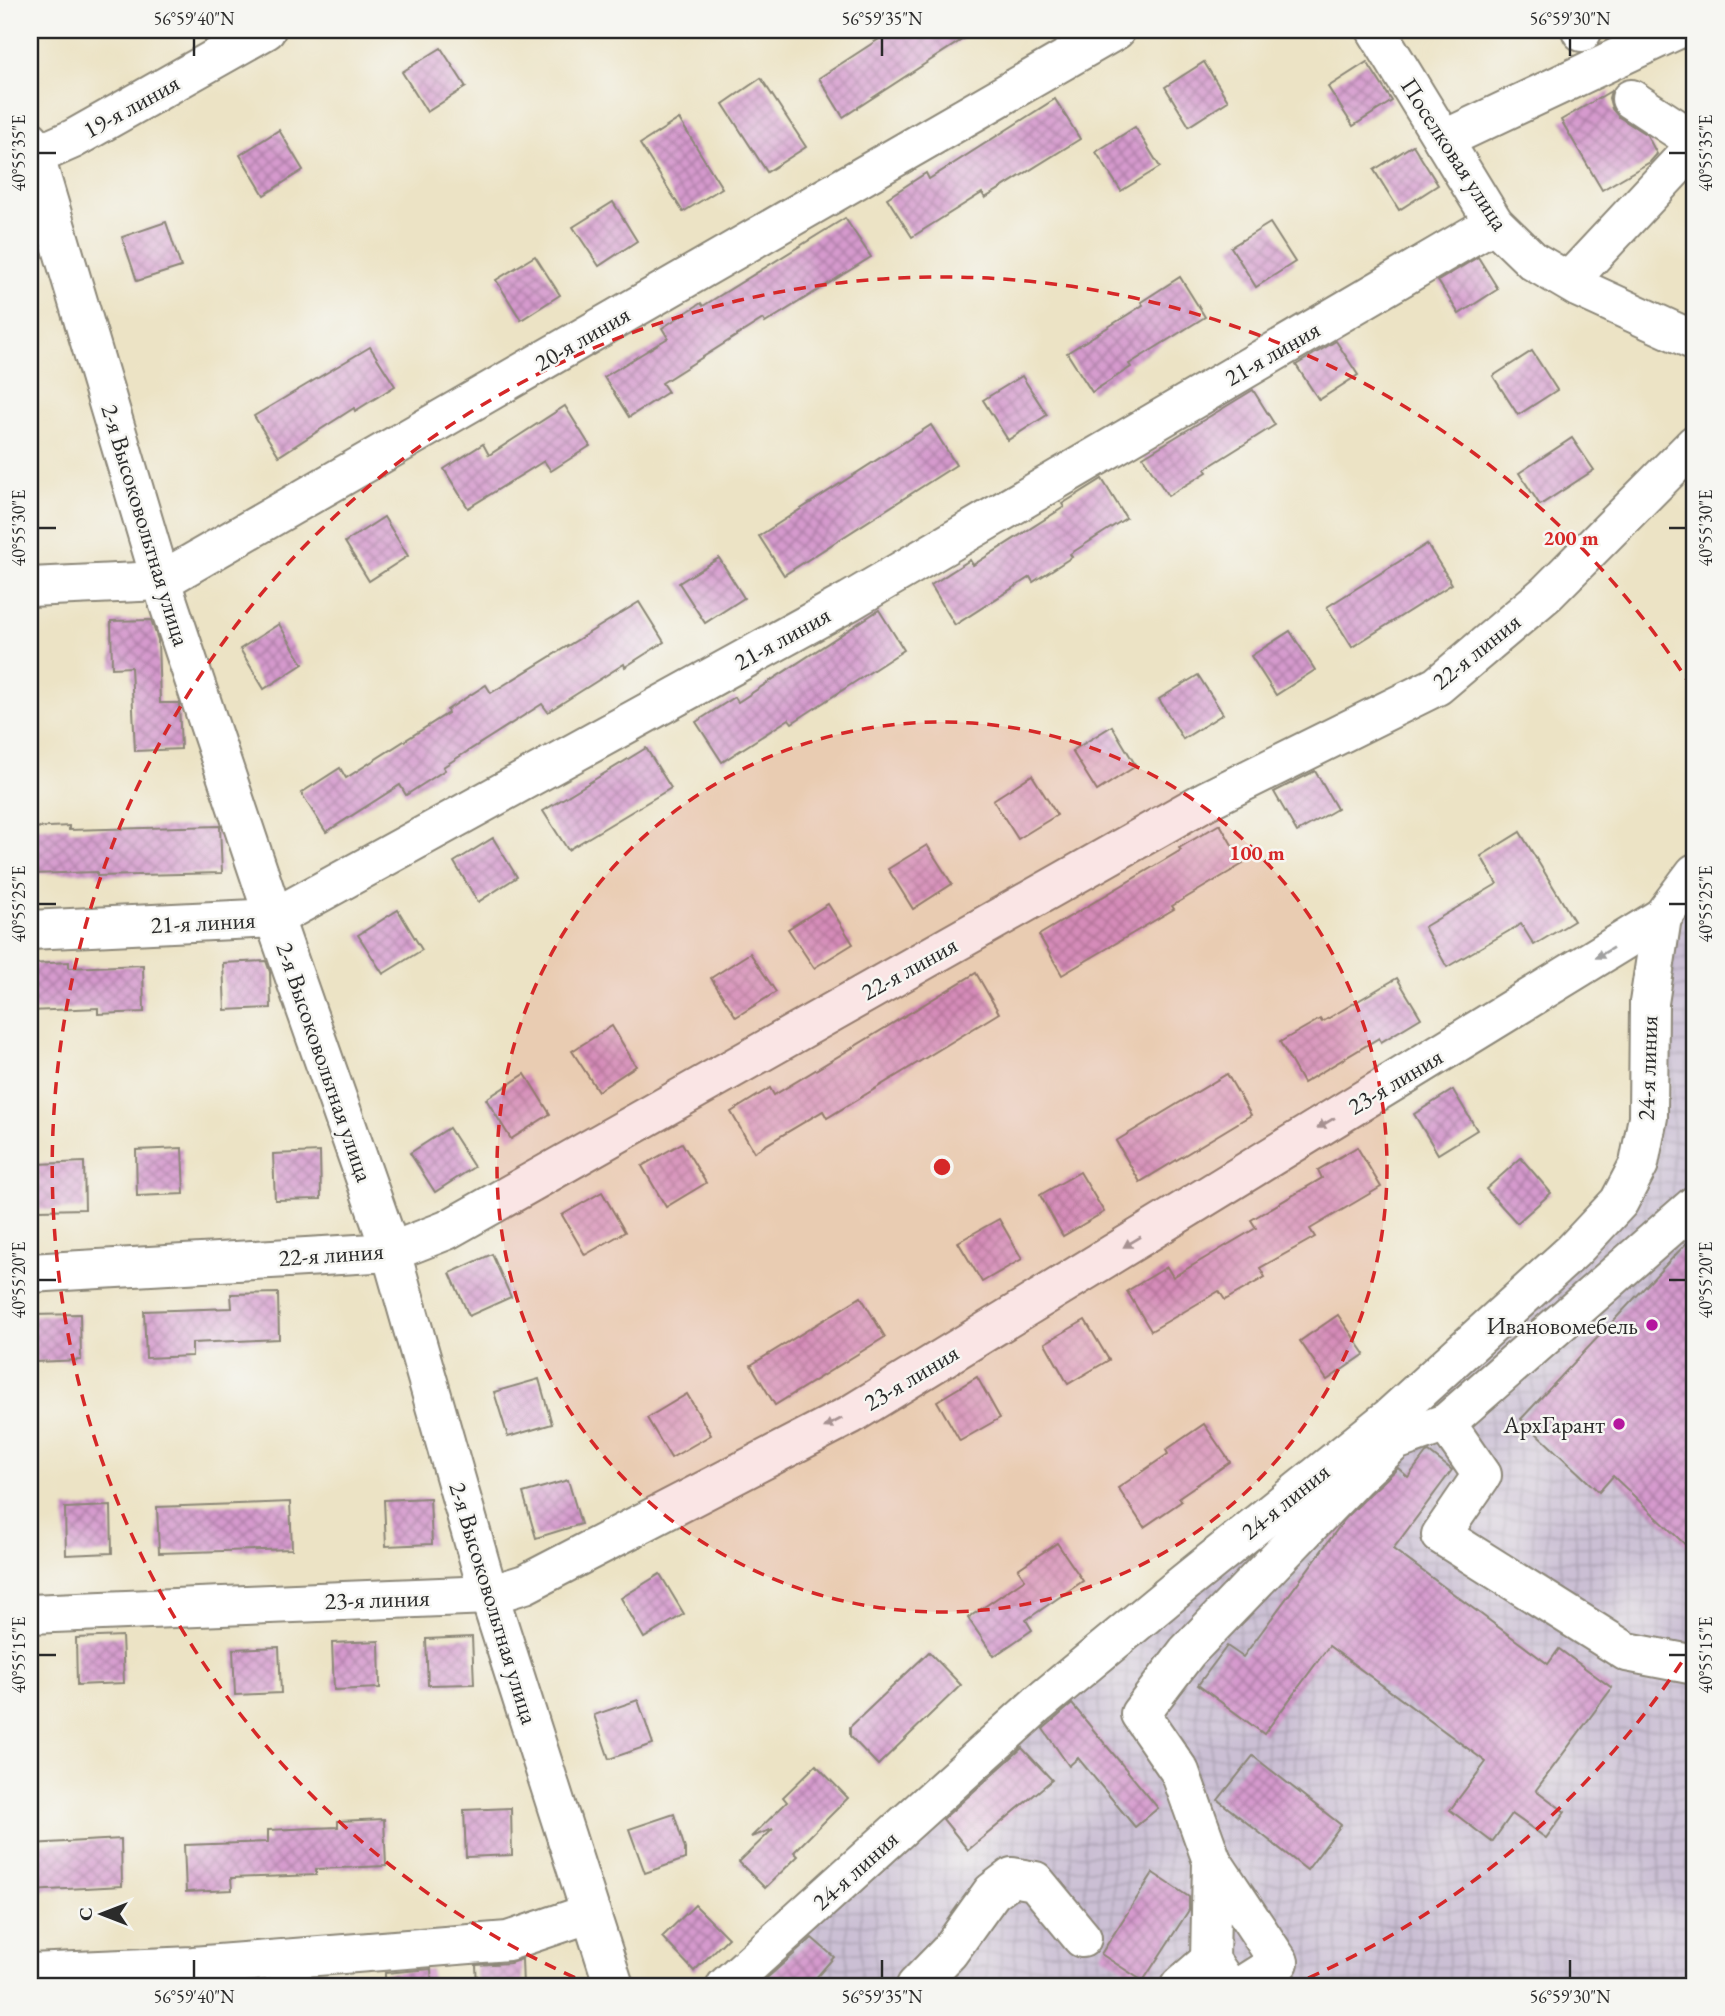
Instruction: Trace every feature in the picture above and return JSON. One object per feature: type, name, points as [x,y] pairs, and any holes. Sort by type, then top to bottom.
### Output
[{"type":"street","name":"19-я линия","points":[[31,152],[266,30]]},
{"type":"street","name":"20-я линия","points":[[30,587],[161,581],[1116,30]]},
{"type":"street","name":"Поселковая улица","points":[[1376,30],[1494,223],[1533,261],[1695,341]]},
{"type":"street","points":[[1443,139],[1676,30]]},
{"type":"street","points":[[1569,281],[1695,144],[1631,99]]},
{"type":"street","name":"2-я Высоковольтная улица","points":[[31,152],[161,581],[274,918],[391,1252],[489,1595],[614,1986]]},
{"type":"street","name":"21-я линия","points":[[30,930],[274,918],[850,601],[1494,223]]},
{"type":"street","name":"22-я линия","points":[[30,1273],[391,1252],[447,1230],[1207,800],[1437,686],[1547,593],[1695,444]]},
{"type":"street","name":"23-я линия","points":[[30,1614],[489,1595],[525,1584],[850,1415],[1662,917],[1695,873]]},
{"type":"street","name":"24-я линия","points":[[726,1986],[1038,1704],[1390,1417],[1573,1251],[1619,1202],[1639,1164],[1648,1117],[1649,1003],[1662,917]]},
{"type":"street","points":[[1241,1986],[1279,1962],[1212,1861],[1180,1772],[1140,1714],[1187,1652],[1355,1478],[1395,1441],[1447,1423],[1695,1205]]},
{"type":"street","points":[[1447,1423],[1482,1475],[1441,1535],[1627,1651],[1695,1665]]},
{"type":"street","points":[[1180,1986],[1219,1973],[1212,1861]]},
{"type":"street","points":[[916,1986],[948,1952],[992,1892],[1012,1877],[1035,1881],[1082,1938]]},
{"type":"street","points":[[30,1973],[193,1976],[508,1941],[591,1913]]},
{"type":"shaded area","points":[[1695,880],[1695,1986],[727,1986],[1475,1335],[1649,1139],[1669,1085],[1658,996],[1682,898]]},
{"type":"building","points":[[893,30],[977,30],[843,117],[819,78]]},
{"type":"building","points":[[441,48],[466,87],[427,112],[402,72]]},
{"type":"building","points":[[1204,62],[1228,101],[1189,126],[1165,87]]},
{"type":"building","points":[[1367,62],[1392,101],[1353,126],[1328,87]]},
{"type":"building","points":[[761,78],[806,147],[767,172],[723,104]]},
{"type":"building","points":[[1611,91],[1609,98],[1612,109],[1619,117],[1647,135],[1657,154],[1650,162],[1602,190],[1561,120]]},
{"type":"building","points":[[1055,99],[1080,139],[985,198],[982,193],[912,237],[887,198],[926,173],[929,179]]},
{"type":"building","points":[[679,119],[722,188],[683,212],[640,144]]},
{"type":"building","points":[[1135,127],[1160,167],[1121,191],[1096,152]]},
{"type":"building","points":[[279,130],[303,170],[264,195],[240,155]]},
{"type":"building","points":[[1413,145],[1438,185],[1399,210],[1374,170]]},
{"type":"building","points":[[613,202],[637,241],[599,266],[573,227]]},
{"type":"building","points":[[845,218],[871,257],[765,323],[763,319],[662,383],[668,392],[629,417],[604,377],[668,338],[662,328],[701,303],[703,306]]},
{"type":"building","points":[[166,222],[181,267],[137,281],[122,237]]},
{"type":"building","points":[[1270,223],[1295,262],[1256,287],[1231,247]]},
{"type":"building","points":[[535,256],[560,295],[521,320],[496,280]]},
{"type":"building","points":[[1478,257],[1498,289],[1459,314],[1438,281]]},
{"type":"building","points":[[1180,277],[1205,317],[1129,364],[1131,367],[1092,392],[1067,353],[1143,305],[1141,302]]},
{"type":"building","points":[[1336,341],[1358,375],[1319,400],[1296,365]]},
{"type":"building","points":[[370,347],[395,386],[355,411],[354,408],[279,456],[254,416]]},
{"type":"building","points":[[1532,351],[1557,390],[1518,415],[1493,376]]},
{"type":"building","points":[[1022,376],[1047,415],[1008,440],[983,400]]},
{"type":"building","points":[[1253,390],[1275,425],[1168,496],[1143,457]]},
{"type":"building","points":[[565,406],[590,446],[551,471],[544,461],[468,508],[444,469],[483,444],[489,455]]},
{"type":"building","points":[[931,425],[956,465],[784,575],[759,536]]},
{"type":"building","points":[[1572,438],[1594,470],[1540,505],[1519,473]]},
{"type":"building","points":[[1102,479],[1126,518],[1033,582],[1030,577],[955,625],[931,585],[970,560],[973,565],[1064,507],[1062,504]]},
{"type":"building","points":[[384,517],[408,556],[369,581],[345,542]]},
{"type":"building","points":[[1427,544],[1452,584],[1352,647],[1327,607]]},
{"type":"building","points":[[719,558],[744,598],[705,623],[679,583]]},
{"type":"building","points":[[639,602],[664,642],[548,712],[542,704],[443,767],[445,770],[406,795],[400,785],[326,832],[301,793],[340,768],[346,778],[448,713],[447,710],[486,685],[491,693]]},
{"type":"building","points":[[879,610],[904,650],[792,723],[789,719],[722,762],[696,722],[735,697],[738,702]]},
{"type":"building","points":[[151,620],[158,640],[160,703],[179,703],[181,749],[135,751],[131,667],[112,668],[111,621]]},
{"type":"building","points":[[279,624],[303,664],[264,689],[240,649]]},
{"type":"building","points":[[1290,631],[1315,670],[1276,695],[1251,656]]},
{"type":"building","points":[[1198,675],[1223,714],[1183,739],[1159,699]]},
{"type":"building","points":[[1112,726],[1136,766],[1097,791],[1072,751]]},
{"type":"building","points":[[646,748],[671,788],[568,850],[543,811]]},
{"type":"building","points":[[1315,771],[1337,809],[1297,832],[1274,792]]},
{"type":"building","points":[[1032,775],[1057,815],[1018,839],[993,800]]},
{"type":"building","points":[[1220,824],[1243,864],[1172,906],[1174,909],[1062,975],[1039,935]]},
{"type":"building","points":[[69,826],[69,830],[220,826],[222,873],[97,876],[97,872],[30,874],[30,828]]},
{"type":"building","points":[[1520,832],[1574,921],[1534,945],[1521,924],[1447,967],[1424,927],[1497,884],[1481,856]]},
{"type":"building","points":[[493,838],[517,877],[478,902],[454,862]]},
{"type":"building","points":[[927,845],[952,884],[913,909],[888,869]]},
{"type":"building","points":[[828,904],[853,944],[814,968],[788,929]]},
{"type":"building","points":[[398,910],[422,950],[383,974],[358,935]]},
{"type":"building","points":[[750,953],[776,992],[736,1017],[711,978]]},
{"type":"building","points":[[266,961],[270,972],[271,1008],[225,1010],[223,963]]},
{"type":"building","points":[[69,962],[69,968],[143,965],[144,1012],[98,1014],[98,1008],[30,1011],[30,964]]},
{"type":"building","points":[[976,973],[999,1013],[827,1118],[823,1111],[754,1152],[731,1112],[770,1088],[774,1095]]},
{"type":"building","points":[[1397,978],[1421,1018],[1381,1042],[1379,1038],[1303,1083],[1280,1042],[1320,1019],[1322,1022]]},
{"type":"building","points":[[612,1026],[636,1066],[598,1091],[572,1051]]},
{"type":"building","points":[[525,1074],[550,1114],[511,1139],[486,1099]]},
{"type":"building","points":[[1227,1074],[1251,1115],[1140,1182],[1116,1141]]},
{"type":"building","points":[[1453,1090],[1477,1130],[1438,1154],[1414,1114]]},
{"type":"building","points":[[449,1128],[474,1167],[435,1192],[410,1153]]},
{"type":"building","points":[[682,1143],[706,1183],[666,1207],[642,1166]]},
{"type":"building","points":[[1357,1147],[1381,1187],[1310,1229],[1315,1237],[1260,1268],[1265,1277],[1225,1300],[1219,1291],[1151,1331],[1127,1291],[1167,1267],[1173,1277],[1256,1228],[1251,1220],[1322,1178],[1318,1170]]},
{"type":"building","points":[[182,1148],[184,1194],[137,1196],[136,1150]]},
{"type":"building","points":[[320,1152],[321,1199],[275,1200],[273,1154]]},
{"type":"building","points":[[1521,1158],[1551,1193],[1517,1223],[1486,1189]]},
{"type":"building","points":[[84,1162],[85,1209],[39,1210],[38,1164]]},
{"type":"building","points":[[1080,1172],[1104,1212],[1063,1236],[1040,1195]]},
{"type":"building","points":[[602,1192],[625,1232],[585,1255],[562,1215]]},
{"type":"building","points":[[999,1219],[1022,1259],[982,1282],[958,1242]]},
{"type":"building","name":"Ивановомебель","points":[[1695,1234],[1695,1554],[1613,1476],[1599,1492],[1521,1419]]},
{"type":"building","points":[[492,1254],[511,1297],[469,1316],[450,1273]]},
{"type":"building","points":[[278,1293],[279,1339],[192,1343],[192,1356],[146,1358],[144,1311],[232,1308],[231,1294]]},
{"type":"building","points":[[861,1297],[885,1337],[775,1405],[751,1365]]},
{"type":"building","points":[[80,1314],[81,1360],[35,1362],[33,1315]]},
{"type":"building","points":[[1338,1315],[1365,1354],[1327,1380],[1300,1341]]},
{"type":"building","points":[[1085,1320],[1109,1360],[1068,1384],[1045,1343]]},
{"type":"building","points":[[977,1377],[1000,1418],[960,1441],[937,1401]]},
{"type":"building","points":[[539,1379],[552,1424],[508,1437],[494,1392]]},
{"type":"building","points":[[687,1394],[711,1435],[671,1458],[647,1418]]},
{"type":"building","points":[[1204,1424],[1230,1462],[1179,1497],[1182,1501],[1144,1527],[1118,1488],[1168,1454],[1166,1450]]},
{"type":"building","points":[[1429,1452],[1452,1470],[1393,1549],[1548,1664],[1559,1649],[1612,1688],[1536,1790],[1565,1812],[1546,1838],[1512,1814],[1492,1842],[1450,1810],[1486,1762],[1329,1646],[1264,1734],[1198,1685],[1227,1646],[1243,1657],[1345,1519],[1398,1468],[1408,1477]]},
{"type":"building","points":[[568,1480],[581,1524],[536,1538],[523,1493]]},
{"type":"building","points":[[430,1498],[432,1544],[386,1546],[384,1500]]},
{"type":"building","points":[[290,1502],[292,1549],[159,1553],[157,1507]]},
{"type":"building","points":[[111,1506],[112,1553],[66,1555],[65,1508]]},
{"type":"building","points":[[1057,1543],[1083,1581],[1026,1620],[1032,1630],[994,1656],[968,1618],[1025,1579],[1018,1569]]},
{"type":"building","points":[[660,1574],[684,1614],[644,1638],[621,1598]]},
{"type":"building","points":[[122,1636],[124,1683],[77,1685],[76,1638]]},
{"type":"building","points":[[472,1637],[474,1684],[428,1685],[426,1639]]},
{"type":"building","points":[[379,1641],[380,1688],[334,1690],[332,1643]]},
{"type":"building","points":[[279,1647],[281,1693],[235,1695],[233,1649]]},
{"type":"building","points":[[929,1652],[961,1685],[878,1765],[850,1736],[850,1727]]},
{"type":"building","points":[[638,1700],[653,1744],[609,1759],[594,1715]]},
{"type":"building","points":[[1072,1704],[1158,1808],[1135,1827],[1078,1758],[1069,1766],[1043,1729]]},
{"type":"building","points":[[1022,1748],[1052,1780],[968,1850],[943,1819]]},
{"type":"building","points":[[1253,1756],[1341,1825],[1307,1870],[1218,1800]]},
{"type":"building","points":[[816,1765],[848,1798],[794,1852],[798,1856],[765,1888],[739,1862],[773,1829],[751,1837],[787,1802],[783,1797]]},
{"type":"building","points":[[511,1808],[512,1855],[466,1857],[464,1810]]},
{"type":"building","points":[[674,1814],[685,1849],[685,1859],[645,1873],[629,1829]]},
{"type":"building","points":[[384,1819],[386,1866],[316,1869],[316,1875],[231,1878],[232,1890],[186,1892],[184,1845],[268,1842],[268,1830],[338,1827],[338,1821]]},
{"type":"building","points":[[121,1839],[122,1886],[30,1891],[30,1844]]},
{"type":"building","points":[[1153,1873],[1189,1897],[1189,1910],[1143,1981],[1101,1954]]},
{"type":"building","points":[[695,1905],[728,1938],[694,1971],[662,1937]]},
{"type":"building","points":[[812,1938],[834,1957],[809,1986],[758,1986]]},
{"type":"building","points":[[522,1959],[523,1986],[477,1986],[476,1965],[510,1963]]},
{"type":"building","points":[[431,1969],[432,1986],[385,1986],[385,1973]]},
{"type":"place","name":"Ивановомебель","points":[[1652,1325]]},
{"type":"place","name":"АрхГарант","points":[[1619,1424]]}]
